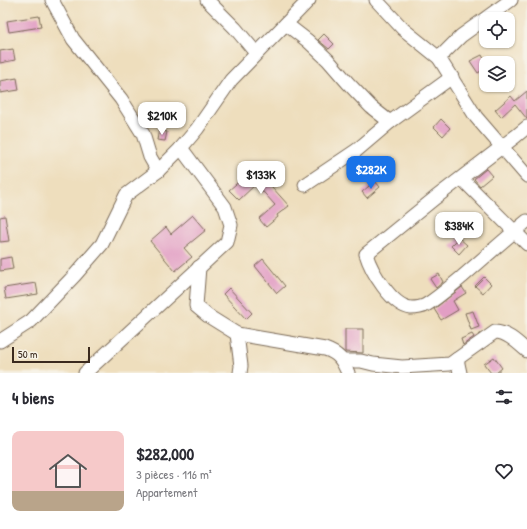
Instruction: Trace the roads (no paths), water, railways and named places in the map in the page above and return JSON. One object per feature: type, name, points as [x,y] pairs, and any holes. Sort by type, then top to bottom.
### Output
[{"type":"street","points":[[52,0],[73,39],[125,105],[143,134],[144,142],[150,157],[158,171]]},
{"type":"street","points":[[207,0],[235,28],[256,53]]},
{"type":"street","points":[[0,342],[31,321],[75,275],[102,244],[126,195],[158,171],[181,148],[197,129],[231,80],[309,0]]},
{"type":"street","points":[[376,0],[403,29],[439,58],[476,117],[527,176]]},
{"type":"street","points":[[439,58],[461,36],[511,0]]},
{"type":"street","points":[[286,24],[308,41],[328,60],[371,107],[390,122]]},
{"type":"street","points":[[305,185],[357,150],[390,122],[452,77]]},
{"type":"street","points":[[527,127],[462,179],[434,198],[366,254],[372,270],[385,289],[402,305],[412,308],[425,306],[455,283],[527,220]]},
{"type":"street","points":[[87,372],[227,242],[231,226],[225,207],[181,148]]},
{"type":"street","points":[[462,179],[527,244]]},
{"type":"street","points":[[199,267],[196,306],[208,316],[237,334],[325,349],[335,353],[346,367],[361,360],[373,364],[402,367],[450,364],[495,332],[501,332],[527,350]]},
{"type":"street","points":[[237,334],[241,366],[240,373]]},
{"type":"street","points":[[457,359],[460,373]]}]
